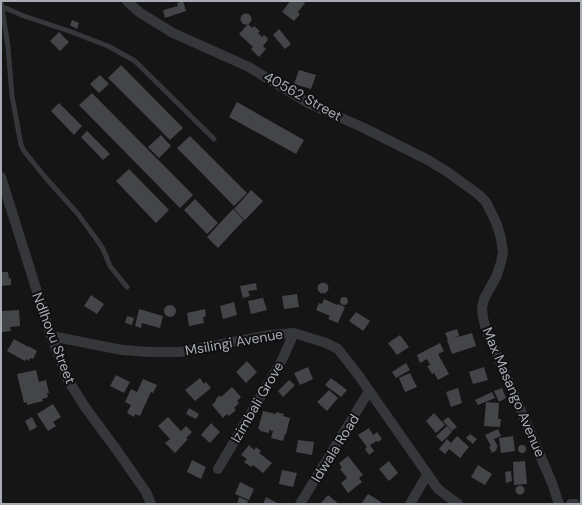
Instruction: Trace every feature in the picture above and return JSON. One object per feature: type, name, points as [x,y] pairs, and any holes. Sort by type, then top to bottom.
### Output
[{"type":"street","name":"40562 Street","points":[[127,1],[139,12],[173,33],[249,67],[308,103],[364,128],[428,160],[478,194],[486,202],[492,212]]},
{"type":"street","name":"Ndlhovu Street","points":[[1,177],[51,336],[68,380],[85,407],[146,492],[151,504]]},
{"type":"street","name":"Max Masango Avenue","points":[[492,212],[502,238],[503,253],[496,277],[484,299],[482,318],[552,483],[559,504]]},
{"type":"street","name":"Msilingi Avenue","points":[[51,336],[122,350],[157,352],[180,352],[270,335],[294,333],[326,343],[338,349],[359,376],[438,489],[458,504]]},
{"type":"street","name":"Izimbali Grove","points":[[218,469],[282,360],[294,333]]},
{"type":"street","name":"Idwala Road","points":[[300,504],[369,391]]},
{"type":"street","points":[[410,504],[427,475]]},
{"type":"lane","points":[[1,1],[3,7],[12,96],[21,145],[45,177],[78,214],[103,249],[110,266],[127,287]]},
{"type":"lane","points":[[3,7],[108,46],[135,61],[214,139]]},
{"type":"building","points":[[183,1],[186,11],[165,18],[163,10],[178,6],[177,3]]},
{"type":"building","points":[[290,1],[303,1],[305,3],[298,12],[300,14],[294,21],[282,12]]},
{"type":"building","points":[[244,14],[248,14],[250,15],[250,23],[244,24],[241,21],[241,17]]},
{"type":"building","points":[[72,20],[79,23],[77,29],[70,25]]},
{"type":"building","points":[[248,24],[252,28],[254,26],[260,31],[258,33],[262,37],[264,35],[268,38],[263,46],[266,49],[259,57],[251,49],[253,47],[239,34]]},
{"type":"building","points":[[279,29],[291,44],[285,49],[273,35]]},
{"type":"building","points":[[59,32],[69,42],[60,51],[50,41]]},
{"type":"building","points":[[121,65],[183,128],[170,140],[108,78]]},
{"type":"building","points":[[299,70],[316,75],[311,89],[294,84]]},
{"type":"building","points":[[100,75],[109,84],[99,93],[90,84]]},
{"type":"building","points":[[92,93],[193,195],[180,208],[79,105]]},
{"type":"building","points":[[237,102],[304,140],[296,154],[229,117]]},
{"type":"building","points":[[59,103],[82,126],[74,135],[51,111]]},
{"type":"building","points":[[87,131],[110,154],[103,160],[81,137]]},
{"type":"building","points":[[161,135],[171,146],[159,158],[148,147]]},
{"type":"building","points":[[190,136],[247,193],[234,206],[177,148]]},
{"type":"building","points":[[129,169],[169,210],[156,223],[116,181]]},
{"type":"building","points":[[251,190],[263,201],[245,220],[234,209]]},
{"type":"building","points":[[195,199],[218,223],[207,234],[184,210]]},
{"type":"building","points":[[233,209],[244,220],[218,248],[207,237]]},
{"type":"building","points":[[1,272],[8,272],[9,279],[11,278],[11,285],[1,286]]},
{"type":"building","points":[[256,283],[257,290],[248,291],[250,296],[243,298],[240,286]]},
{"type":"building","points":[[321,283],[325,283],[327,284],[327,292],[321,293],[318,290],[318,286]]},
{"type":"building","points":[[297,294],[299,307],[284,309],[282,296]]},
{"type":"building","points":[[91,295],[104,304],[97,314],[84,306]]},
{"type":"building","points":[[342,297],[346,297],[348,301],[346,305],[342,305],[340,303],[340,299]]},
{"type":"building","points":[[263,298],[267,310],[251,314],[248,301]]},
{"type":"building","points":[[324,299],[345,307],[338,323],[328,319],[330,316],[316,310],[319,303],[322,304]]},
{"type":"building","points":[[234,302],[237,315],[223,319],[220,306]]},
{"type":"building","points":[[168,305],[172,305],[176,311],[172,317],[168,317],[164,313],[164,309]]},
{"type":"building","points":[[139,309],[163,316],[160,328],[142,323],[141,328],[135,326]]},
{"type":"building","points":[[205,309],[206,316],[203,317],[204,323],[189,326],[187,313]]},
{"type":"building","points":[[19,310],[20,326],[10,327],[11,331],[2,332],[1,311]]},
{"type":"building","points":[[356,312],[370,321],[363,331],[349,321]]},
{"type":"building","points":[[127,316],[134,318],[132,325],[125,323]]},
{"type":"building","points":[[457,329],[459,336],[448,340],[445,333]]},
{"type":"building","points":[[472,333],[476,346],[452,354],[447,340]]},
{"type":"building","points":[[400,335],[409,347],[397,355],[388,343]]},
{"type":"building","points":[[14,339],[37,351],[33,359],[30,358],[29,361],[26,359],[25,361],[7,351]]},
{"type":"building","points":[[440,343],[444,351],[438,354],[449,374],[438,380],[427,366],[430,365],[427,359],[420,363],[417,355]]},
{"type":"building","points":[[247,361],[257,372],[246,383],[236,372]]},
{"type":"building","points":[[406,363],[410,370],[396,378],[392,372]]},
{"type":"building","points":[[308,367],[313,379],[300,385],[294,373]]},
{"type":"building","points":[[484,367],[488,380],[473,384],[469,372]]},
{"type":"building","points":[[36,370],[39,382],[46,380],[49,393],[47,393],[48,397],[42,399],[43,401],[27,405],[27,402],[24,403],[17,374]]},
{"type":"building","points":[[410,373],[417,387],[405,392],[399,378]]},
{"type":"building","points":[[116,375],[130,382],[124,393],[110,386]]},
{"type":"building","points":[[200,378],[204,384],[206,382],[211,388],[195,401],[185,390]]},
{"type":"building","points":[[331,378],[347,390],[341,397],[325,385]]},
{"type":"building","points":[[143,379],[157,385],[153,393],[151,392],[140,416],[135,414],[134,417],[127,413],[131,405],[125,402],[131,389],[137,392]]},
{"type":"building","points":[[289,380],[295,385],[283,397],[278,391]]},
{"type":"building","points":[[232,387],[241,397],[237,401],[239,403],[234,408],[236,410],[229,416],[227,414],[223,418],[212,405],[220,395],[221,397]]},
{"type":"building","points":[[458,388],[462,403],[451,407],[446,392]]},
{"type":"building","points":[[502,388],[506,398],[499,402],[494,391]]},
{"type":"building","points":[[329,390],[338,398],[327,411],[317,402]]},
{"type":"building","points":[[492,392],[495,398],[478,405],[475,400]]},
{"type":"building","points":[[486,402],[499,403],[498,419],[501,419],[500,427],[484,426]]},
{"type":"building","points":[[53,404],[61,417],[53,422],[56,426],[48,431],[37,414]]},
{"type":"building","points":[[189,408],[199,414],[196,419],[186,414]]},
{"type":"building","points":[[263,411],[284,414],[283,416],[290,418],[283,441],[271,438],[273,431],[269,430],[269,433],[258,429]]},
{"type":"building","points":[[434,413],[445,425],[436,433],[426,421]]},
{"type":"building","points":[[32,417],[37,427],[30,431],[25,421]]},
{"type":"building","points":[[168,417],[181,431],[186,426],[192,432],[186,438],[188,439],[175,453],[165,443],[170,439],[158,426]]},
{"type":"building","points":[[448,417],[457,427],[452,431],[443,421]]},
{"type":"building","points":[[211,423],[220,432],[210,443],[201,435]]},
{"type":"building","points":[[447,426],[452,432],[442,442],[436,436]]},
{"type":"building","points":[[369,428],[373,435],[377,432],[382,439],[370,445],[374,451],[369,455],[365,449],[367,447],[358,435]]},
{"type":"building","points":[[498,429],[501,436],[494,439],[498,447],[496,448],[497,450],[492,453],[489,447],[491,446],[485,435]]},
{"type":"building","points":[[470,434],[477,439],[473,444],[466,438]]},
{"type":"building","points":[[457,436],[469,447],[460,458],[449,449],[445,454],[439,449],[447,439],[451,443]]},
{"type":"building","points":[[513,436],[515,451],[501,453],[499,438]]},
{"type":"building","points":[[298,440],[314,442],[312,455],[296,452]]},
{"type":"building","points":[[249,445],[254,450],[256,447],[261,451],[259,453],[272,463],[263,473],[253,465],[251,467],[244,462],[247,459],[241,455]]},
{"type":"building","points":[[520,445],[524,445],[526,449],[524,453],[520,453],[518,451],[518,447]]},
{"type":"building","points":[[348,456],[363,475],[359,478],[362,482],[348,493],[341,483],[347,478],[340,469],[342,468],[339,463]]},
{"type":"building","points":[[192,460],[206,467],[201,479],[187,472]]},
{"type":"building","points":[[389,461],[398,473],[389,481],[379,469]]},
{"type":"building","points":[[525,461],[527,484],[514,485],[513,462]]},
{"type":"building","points":[[478,465],[492,474],[485,485],[471,477]]},
{"type":"building","points":[[282,470],[297,473],[293,487],[279,484]]},
{"type":"building","points":[[511,471],[512,481],[506,483],[505,472]]},
{"type":"building","points":[[240,482],[254,489],[249,500],[235,494]]},
{"type":"building","points":[[518,486],[522,486],[524,490],[522,494],[518,494],[516,492],[516,488]]},
{"type":"building","points":[[368,494],[381,502],[380,504],[361,504]]},
{"type":"building","points":[[328,495],[339,504],[320,504]]},
{"type":"building","points":[[239,497],[248,501],[247,504],[237,504]]},
{"type":"building","points":[[266,497],[279,504],[263,504]]}]
